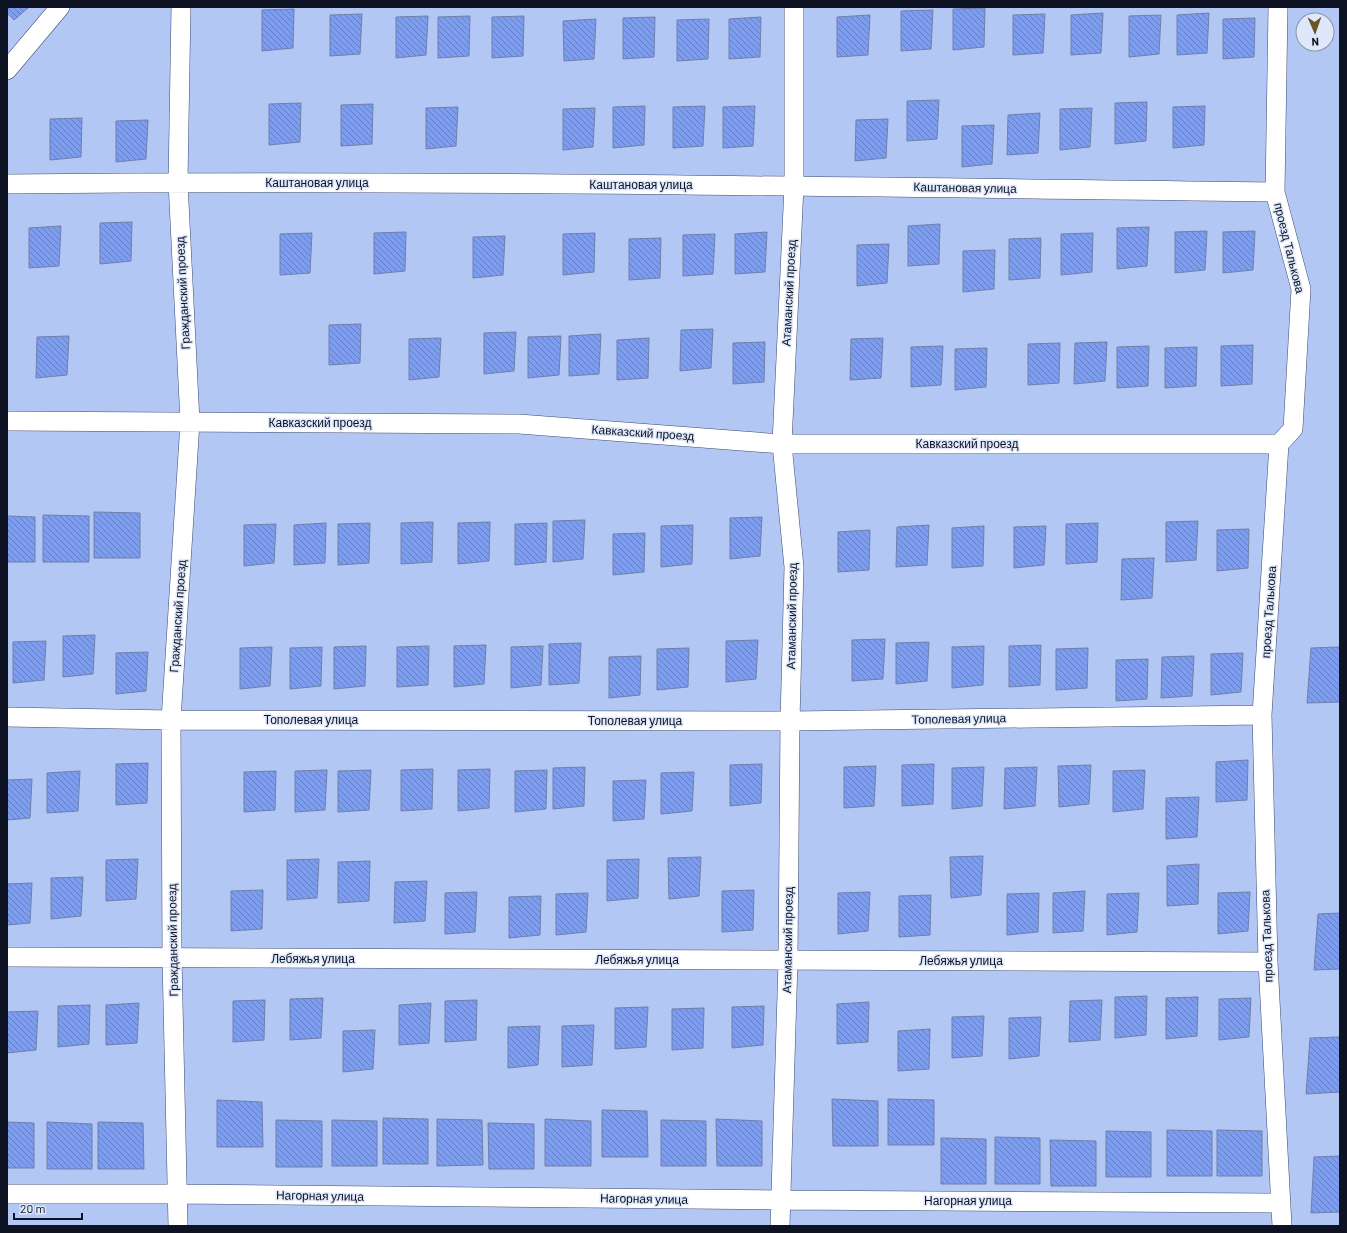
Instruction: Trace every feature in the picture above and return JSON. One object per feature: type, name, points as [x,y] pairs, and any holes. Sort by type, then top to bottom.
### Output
[{"type":"street","points":[[7,70],[60,7]]},
{"type":"street","name":"Гражданский проезд","points":[[178,1226],[172,958],[171,720],[190,422],[178,182],[181,7]]},
{"type":"street","name":"Атаманский проезд","points":[[780,1226],[788,961],[790,721],[794,568],[782,444],[794,186],[794,7]]},
{"type":"street","name":"проезд Талькова","points":[[1278,7],[1275,192],[1301,289],[1293,429],[1279,444],[1262,715],[1268,962],[1282,1226]]},
{"type":"street","name":"Каштановая улица","points":[[7,184],[178,182],[794,186],[1275,192]]},
{"type":"street","name":"Кавказский проезд","points":[[7,421],[519,424],[782,444],[1279,444]]},
{"type":"street","name":"Тополевая улица","points":[[7,717],[171,720],[790,721],[1262,715]]},
{"type":"street","name":"Лебяжья улица","points":[[7,957],[1268,962]]},
{"type":"street","name":"Нагорная улица","points":[[7,1194],[178,1194],[1281,1203]]},
{"type":"building","points":[[7,7],[29,7],[14,20],[7,13]]},
{"type":"building","points":[[985,8],[984,47],[953,50],[953,9]]},
{"type":"building","points":[[294,9],[293,48],[262,51],[262,10]]},
{"type":"building","points":[[933,10],[931,49],[901,51],[901,11]]},
{"type":"building","points":[[1103,13],[1101,53],[1071,55],[1071,15]]},
{"type":"building","points":[[1209,13],[1207,53],[1177,55],[1177,15]]},
{"type":"building","points":[[362,14],[360,54],[330,56],[330,15]]},
{"type":"building","points":[[1045,14],[1043,53],[1013,55],[1013,15]]},
{"type":"building","points":[[870,15],[868,55],[837,57],[837,17]]},
{"type":"building","points":[[1161,15],[1159,54],[1129,57],[1129,16]]},
{"type":"building","points":[[428,16],[426,55],[396,58],[396,17]]},
{"type":"building","points":[[470,16],[469,56],[438,58],[438,17]]},
{"type":"building","points":[[524,16],[523,56],[492,58],[492,17]]},
{"type":"building","points":[[655,17],[654,57],[623,59],[623,18]]},
{"type":"building","points":[[761,17],[760,57],[729,59],[729,19]]},
{"type":"building","points":[[1255,18],[1254,57],[1223,59],[1223,19]]},
{"type":"building","points":[[596,19],[594,59],[564,61],[563,21]]},
{"type":"building","points":[[709,19],[708,59],[677,61],[677,20]]},
{"type":"building","points":[[939,100],[937,139],[907,141],[907,101]]},
{"type":"building","points":[[1147,102],[1146,141],[1115,144],[1115,103]]},
{"type":"building","points":[[301,103],[300,142],[269,145],[269,104]]},
{"type":"building","points":[[373,104],[372,144],[341,146],[341,105]]},
{"type":"building","points":[[645,106],[644,145],[613,148],[613,107]]},
{"type":"building","points":[[705,106],[703,146],[673,148],[673,107]]},
{"type":"building","points":[[755,106],[753,146],[723,148],[723,107]]},
{"type":"building","points":[[1205,106],[1204,145],[1173,148],[1173,107]]},
{"type":"building","points":[[458,107],[456,146],[426,149],[426,108]]},
{"type":"building","points":[[595,108],[593,147],[563,150],[563,109]]},
{"type":"building","points":[[1092,108],[1090,147],[1060,150],[1060,109]]},
{"type":"building","points":[[1040,113],[1038,153],[1007,155],[1008,115]]},
{"type":"building","points":[[82,118],[81,157],[50,160],[50,119]]},
{"type":"building","points":[[888,119],[886,158],[855,161],[856,120]]},
{"type":"building","points":[[148,120],[146,159],[116,162],[116,121]]},
{"type":"building","points":[[994,125],[992,164],[962,167],[962,126]]},
{"type":"building","points":[[132,222],[131,261],[100,264],[100,223]]},
{"type":"building","points":[[940,224],[939,264],[908,266],[908,226]]},
{"type":"building","points":[[61,226],[59,266],[29,268],[29,228]]},
{"type":"building","points":[[1149,227],[1147,266],[1117,269],[1117,228]]},
{"type":"building","points":[[1207,231],[1205,270],[1175,273],[1175,232]]},
{"type":"building","points":[[1255,231],[1253,270],[1223,273],[1223,232]]},
{"type":"building","points":[[406,232],[405,271],[374,274],[374,233]]},
{"type":"building","points":[[767,232],[765,272],[735,274],[735,234]]},
{"type":"building","points":[[312,233],[310,273],[280,275],[280,234]]},
{"type":"building","points":[[595,233],[594,272],[563,275],[563,234]]},
{"type":"building","points":[[1093,233],[1092,272],[1061,275],[1061,234]]},
{"type":"building","points":[[715,234],[713,274],[683,276],[683,235]]},
{"type":"building","points":[[505,236],[503,275],[473,278],[473,237]]},
{"type":"building","points":[[661,238],[660,278],[629,280],[629,239]]},
{"type":"building","points":[[1041,238],[1040,278],[1009,280],[1009,239]]},
{"type":"building","points":[[889,244],[887,283],[857,286],[857,245]]},
{"type":"building","points":[[995,250],[994,289],[963,292],[963,251]]},
{"type":"building","points":[[361,324],[360,363],[329,365],[329,325]]},
{"type":"building","points":[[713,329],[711,368],[680,371],[681,330]]},
{"type":"building","points":[[516,332],[514,371],[484,374],[484,333]]},
{"type":"building","points":[[601,334],[599,374],[569,376],[569,336]]},
{"type":"building","points":[[69,336],[67,375],[36,378],[37,337]]},
{"type":"building","points":[[561,336],[559,375],[528,378],[528,337]]},
{"type":"building","points":[[441,338],[439,377],[409,380],[409,339]]},
{"type":"building","points":[[649,338],[648,378],[617,380],[617,340]]},
{"type":"building","points":[[883,338],[881,378],[850,380],[851,339]]},
{"type":"building","points":[[765,342],[764,382],[733,384],[733,343]]},
{"type":"building","points":[[1107,342],[1105,381],[1074,384],[1075,343]]},
{"type":"building","points":[[1060,343],[1059,383],[1028,385],[1028,344]]},
{"type":"building","points":[[1253,345],[1252,384],[1221,386],[1221,346]]},
{"type":"building","points":[[943,346],[941,385],[911,387],[911,347]]},
{"type":"building","points":[[1149,346],[1148,386],[1117,388],[1117,347]]},
{"type":"building","points":[[1197,347],[1196,386],[1165,388],[1165,348]]},
{"type":"building","points":[[987,348],[986,387],[955,390],[955,349]]},
{"type":"building","points":[[94,512],[140,513],[140,558],[94,558]]},
{"type":"building","points":[[43,515],[89,516],[89,562],[43,562]]},
{"type":"building","points":[[7,516],[35,517],[35,562],[7,562]]},
{"type":"building","points":[[762,517],[760,556],[730,559],[730,518]]},
{"type":"building","points":[[585,520],[583,559],[553,562],[553,521]]},
{"type":"building","points":[[1198,521],[1196,560],[1166,562],[1166,522]]},
{"type":"building","points":[[433,522],[432,562],[401,564],[401,523]]},
{"type":"building","points":[[490,522],[489,561],[458,564],[458,523]]},
{"type":"building","points":[[326,523],[325,563],[294,565],[294,525]]},
{"type":"building","points":[[370,523],[369,563],[338,565],[338,524]]},
{"type":"building","points":[[547,523],[546,562],[515,565],[515,524]]},
{"type":"building","points":[[1098,523],[1097,562],[1066,564],[1066,524]]},
{"type":"building","points":[[276,524],[274,563],[244,566],[244,525]]},
{"type":"building","points":[[693,525],[692,564],[661,567],[661,526]]},
{"type":"building","points":[[929,525],[927,565],[896,567],[897,527]]},
{"type":"building","points":[[984,526],[983,566],[952,568],[952,528]]},
{"type":"building","points":[[1046,526],[1044,565],[1014,568],[1014,527]]},
{"type":"building","points":[[1249,529],[1248,568],[1217,571],[1217,530]]},
{"type":"building","points":[[870,530],[869,570],[838,572],[838,532]]},
{"type":"building","points":[[645,533],[644,572],[613,575],[613,534]]},
{"type":"building","points":[[1154,558],[1152,598],[1121,600],[1122,559]]},
{"type":"building","points":[[95,635],[93,674],[63,677],[63,636]]},
{"type":"building","points":[[885,639],[883,679],[852,681],[852,640]]},
{"type":"building","points":[[758,640],[756,679],[726,682],[726,641]]},
{"type":"building","points":[[46,641],[44,680],[13,683],[13,642]]},
{"type":"building","points":[[929,642],[927,681],[896,684],[896,643]]},
{"type":"building","points":[[581,643],[579,683],[549,685],[549,644]]},
{"type":"building","points":[[486,645],[484,684],[454,687],[454,646]]},
{"type":"building","points":[[1041,645],[1040,685],[1009,687],[1009,646]]},
{"type":"building","points":[[366,646],[365,686],[334,689],[334,647]]},
{"type":"building","points":[[429,646],[428,685],[397,687],[397,647]]},
{"type":"building","points":[[543,646],[541,685],[511,688],[511,647]]},
{"type":"building","points":[[984,646],[983,685],[952,688],[952,647]]},
{"type":"building","points":[[272,647],[270,686],[240,689],[240,648]]},
{"type":"building","points":[[322,647],[321,686],[290,689],[290,648]]},
{"type":"building","points":[[1340,647],[1340,702],[1307,703],[1311,648]]},
{"type":"building","points":[[689,648],[688,687],[657,690],[657,649]]},
{"type":"building","points":[[1088,648],[1087,688],[1056,690],[1056,649]]},
{"type":"building","points":[[148,652],[146,691],[116,694],[116,653]]},
{"type":"building","points":[[1243,653],[1241,692],[1211,695],[1211,654]]},
{"type":"building","points":[[641,656],[640,695],[609,698],[609,657]]},
{"type":"building","points":[[1194,656],[1192,696],[1161,698],[1162,657]]},
{"type":"building","points":[[1148,659],[1147,699],[1116,701],[1116,660]]},
{"type":"building","points":[[1248,760],[1247,800],[1216,802],[1216,762]]},
{"type":"building","points":[[148,763],[147,803],[116,805],[116,764]]},
{"type":"building","points":[[762,764],[761,803],[730,806],[730,765]]},
{"type":"building","points":[[934,764],[933,804],[902,806],[902,765]]},
{"type":"building","points":[[1091,765],[1089,804],[1059,807],[1058,766]]},
{"type":"building","points":[[876,766],[874,806],[844,808],[844,767]]},
{"type":"building","points":[[585,767],[584,806],[553,809],[553,768]]},
{"type":"building","points":[[984,767],[982,806],[952,809],[952,768]]},
{"type":"building","points":[[1037,767],[1035,806],[1004,809],[1005,768]]},
{"type":"building","points":[[433,769],[432,809],[401,811],[401,770]]},
{"type":"building","points":[[490,769],[489,808],[458,811],[458,770]]},
{"type":"building","points":[[327,770],[325,810],[295,812],[295,771]]},
{"type":"building","points":[[371,770],[369,810],[338,812],[338,771]]},
{"type":"building","points":[[547,770],[546,809],[515,812],[515,771]]},
{"type":"building","points":[[1145,770],[1143,809],[1113,812],[1113,771]]},
{"type":"building","points":[[80,771],[78,811],[47,813],[47,773]]},
{"type":"building","points":[[276,771],[275,810],[244,812],[244,772]]},
{"type":"building","points":[[694,772],[692,811],[661,814],[661,773]]},
{"type":"building","points":[[32,779],[30,818],[7,820],[7,780]]},
{"type":"building","points":[[646,780],[644,819],[613,821],[613,781]]},
{"type":"building","points":[[1199,797],[1197,837],[1166,839],[1166,798]]},
{"type":"building","points":[[983,856],[981,895],[951,898],[950,857]]},
{"type":"building","points":[[701,857],[699,896],[669,899],[668,858]]},
{"type":"building","points":[[138,859],[136,899],[106,901],[106,860]]},
{"type":"building","points":[[319,859],[317,898],[287,900],[287,860]]},
{"type":"building","points":[[639,859],[638,898],[607,901],[607,860]]},
{"type":"building","points":[[370,861],[369,901],[338,903],[338,862]]},
{"type":"building","points":[[1199,864],[1198,904],[1167,906],[1167,866]]},
{"type":"building","points":[[83,877],[81,916],[51,919],[51,878]]},
{"type":"building","points":[[427,881],[425,921],[394,923],[395,882]]},
{"type":"building","points":[[32,883],[30,923],[7,925],[7,884]]},
{"type":"building","points":[[263,890],[262,929],[231,931],[231,891]]},
{"type":"building","points":[[754,890],[753,930],[722,932],[722,891]]},
{"type":"building","points":[[1085,891],[1083,931],[1053,933],[1053,893]]},
{"type":"building","points":[[477,892],[475,932],[445,934],[445,893]]},
{"type":"building","points":[[870,892],[868,931],[838,934],[838,893]]},
{"type":"building","points":[[1250,892],[1248,931],[1218,934],[1218,893]]},
{"type":"building","points":[[588,893],[586,932],[556,935],[556,894]]},
{"type":"building","points":[[1039,893],[1038,932],[1007,935],[1007,894]]},
{"type":"building","points":[[1139,893],[1137,932],[1107,935],[1107,894]]},
{"type":"building","points":[[931,895],[930,935],[899,937],[899,896]]},
{"type":"building","points":[[541,896],[540,935],[509,938],[509,897]]},
{"type":"building","points":[[1340,913],[1340,969],[1314,970],[1318,914]]},
{"type":"building","points":[[1147,996],[1146,1035],[1115,1038],[1115,997]]},
{"type":"building","points":[[1198,997],[1197,1036],[1166,1039],[1166,998]]},
{"type":"building","points":[[323,998],[321,1038],[290,1040],[290,999]]},
{"type":"building","points":[[1251,998],[1249,1037],[1219,1040],[1219,999]]},
{"type":"building","points":[[265,1000],[264,1040],[233,1042],[233,1001]]},
{"type":"building","points":[[477,1000],[476,1040],[445,1042],[445,1001]]},
{"type":"building","points":[[1102,1000],[1100,1040],[1069,1042],[1070,1001]]},
{"type":"building","points":[[869,1002],[868,1042],[837,1044],[837,1004]]},
{"type":"building","points":[[139,1003],[137,1043],[106,1045],[106,1005]]},
{"type":"building","points":[[431,1003],[429,1043],[399,1045],[399,1005]]},
{"type":"building","points":[[90,1005],[89,1044],[58,1047],[58,1006]]},
{"type":"building","points":[[764,1006],[763,1045],[732,1048],[732,1007]]},
{"type":"building","points":[[648,1007],[646,1047],[615,1049],[615,1008]]},
{"type":"building","points":[[704,1008],[703,1048],[672,1050],[672,1009]]},
{"type":"building","points":[[38,1011],[36,1050],[7,1053],[7,1012]]},
{"type":"building","points":[[984,1016],[982,1056],[952,1058],[952,1017]]},
{"type":"building","points":[[1041,1017],[1039,1056],[1009,1059],[1009,1018]]},
{"type":"building","points":[[594,1025],[592,1065],[562,1067],[562,1026]]},
{"type":"building","points":[[540,1026],[538,1065],[508,1068],[508,1027]]},
{"type":"building","points":[[930,1029],[929,1069],[898,1071],[898,1031]]},
{"type":"building","points":[[375,1030],[373,1069],[343,1072],[343,1031]]},
{"type":"building","points":[[1340,1037],[1340,1092],[1306,1094],[1310,1038]]},
{"type":"building","points":[[832,1099],[878,1101],[878,1146],[833,1146]]},
{"type":"building","points":[[888,1099],[934,1100],[934,1145],[888,1145]]},
{"type":"building","points":[[217,1100],[262,1102],[263,1147],[217,1147]]},
{"type":"building","points":[[602,1110],[647,1111],[648,1157],[602,1157]]},
{"type":"building","points":[[383,1118],[428,1119],[428,1164],[383,1164]]},
{"type":"building","points":[[437,1119],[482,1120],[483,1165],[437,1166]]},
{"type":"building","points":[[545,1119],[591,1121],[591,1166],[545,1166]]},
{"type":"building","points":[[716,1119],[762,1121],[762,1166],[717,1166]]},
{"type":"building","points":[[276,1120],[322,1121],[322,1167],[276,1167]]},
{"type":"building","points":[[332,1120],[377,1121],[377,1166],[332,1166]]},
{"type":"building","points":[[661,1120],[706,1121],[706,1166],[661,1166]]},
{"type":"building","points":[[7,1122],[34,1123],[34,1168],[7,1168]]},
{"type":"building","points":[[47,1122],[92,1124],[92,1169],[47,1169]]},
{"type":"building","points":[[98,1122],[143,1123],[144,1169],[98,1169]]},
{"type":"building","points":[[488,1123],[534,1124],[534,1169],[489,1169]]},
{"type":"building","points":[[1167,1130],[1212,1131],[1212,1176],[1167,1176]]},
{"type":"building","points":[[1217,1130],[1262,1131],[1262,1176],[1217,1176]]},
{"type":"building","points":[[1106,1131],[1151,1132],[1151,1177],[1106,1177]]},
{"type":"building","points":[[995,1137],[1040,1138],[1040,1184],[995,1184]]},
{"type":"building","points":[[941,1138],[986,1139],[986,1184],[941,1184]]},
{"type":"building","points":[[1050,1140],[1096,1141],[1096,1186],[1051,1186]]},
{"type":"building","points":[[1340,1156],[1340,1212],[1311,1213],[1314,1157]]}]
